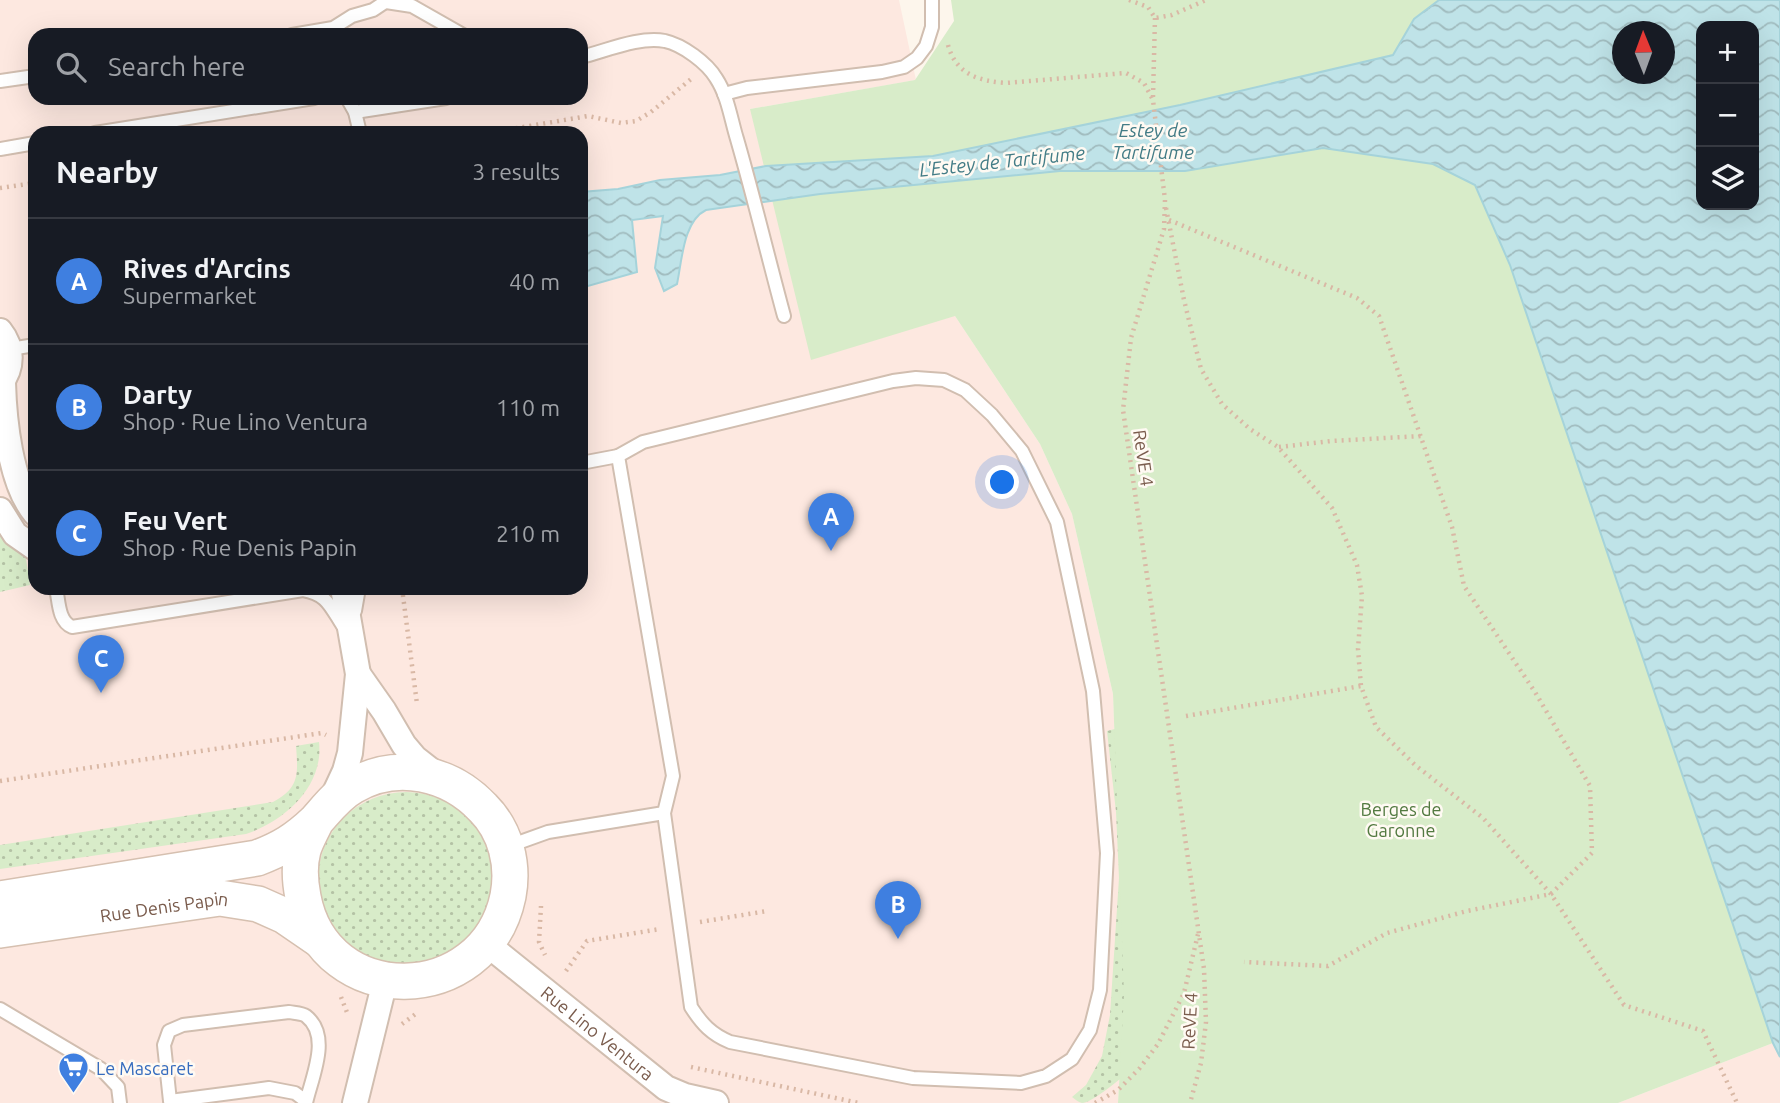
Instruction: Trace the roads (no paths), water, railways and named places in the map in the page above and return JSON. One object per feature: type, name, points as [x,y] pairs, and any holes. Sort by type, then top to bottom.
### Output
[{"type":"street","points":[[5,340],[10,360],[1,383],[5,414],[19,483],[28,505]]},
{"type":"street","points":[[0,510],[15,534],[28,544]]},
{"type":"street","points":[[344,595],[358,674],[350,753],[345,771],[303,849],[300,881],[305,912],[320,940],[338,959],[360,973],[385,981],[413,982],[441,976],[466,964],[487,944],[504,915],[511,881],[507,847],[493,818],[470,794],[441,778],[415,758],[358,674]]},
{"type":"street","points":[[323,812],[353,785],[381,775],[412,772],[441,778]]},
{"type":"street","name":"Rue Denis Papin","points":[[0,899],[257,858],[284,848],[323,812]]},
{"type":"street","name":"Rue Denis Papin","points":[[0,930],[220,898],[258,904],[285,916],[320,940]]},
{"type":"street","name":"Rue Lino Ventura","points":[[487,944],[666,1087],[685,1096],[716,1103]]},
{"type":"street","points":[[355,1103],[385,981]]},
{"type":"lane","points":[[724,94],[747,88],[904,67],[917,58],[926,46],[932,27],[932,0]]},
{"type":"lane","points":[[338,28],[352,16],[387,1],[412,6],[451,28]]},
{"type":"lane","points":[[588,55],[643,41],[664,41],[680,47],[716,77],[724,94],[746,170],[783,316]]},
{"type":"lane","points":[[0,81],[28,77]]},
{"type":"lane","points":[[149,126],[273,105]]},
{"type":"lane","points":[[351,105],[358,126]]},
{"type":"lane","points":[[355,111],[397,105]]},
{"type":"lane","points":[[0,149],[28,144]]},
{"type":"lane","points":[[5,340],[28,344]]},
{"type":"lane","points":[[588,462],[618,456],[643,442],[915,377],[944,380],[965,390],[1022,452],[1057,522],[1093,691],[1107,853],[1100,990],[1090,1030],[1072,1059],[1046,1076],[1021,1083],[913,1078],[761,1049],[716,1036],[703,1026],[691,1007],[664,813],[674,776],[618,456]]},
{"type":"lane","points":[[57,595],[62,618],[65,624],[72,627],[263,595]]},
{"type":"lane","points":[[321,595],[353,636]]},
{"type":"lane","points":[[353,636],[358,595]]},
{"type":"lane","points":[[507,847],[548,832],[664,813]]},
{"type":"lane","points":[[0,1009],[101,1069],[118,1087],[120,1103]]},
{"type":"lane","points":[[289,1012],[305,1015],[314,1027],[318,1045],[306,1102],[295,1093],[269,1088],[171,1102],[164,1045],[169,1031],[183,1025],[289,1012]]},
{"type":"water","points":[[1439,0],[1780,0],[1780,1057],[1773,1043],[1510,265],[1475,185],[1433,164],[1323,148],[1185,171],[1060,171],[820,194],[706,210],[698,215],[688,232],[677,284],[664,291],[655,268],[663,216],[632,220],[637,272],[588,286],[588,191],[618,189],[660,180],[720,175],[766,166],[933,156],[1180,105],[1393,55],[1414,19]]},
{"type":"place","name":"Rives d'Arcins","points":[[831,551]]},
{"type":"place","name":"Feu Vert","points":[[101,693]]},
{"type":"place","name":"Darty","points":[[898,939]]},
{"type":"place","name":"Le Mascaret","points":[[73,1095]]},
{"type":"water label","name":"Estey de Tartifume","points":[[1153,141]]},
{"type":"water label","name":"L'Estey de Tartifume","points":[[1002,161]]},
{"type":"park label","name":"Berges de Garonne","points":[[1401,819]]}]
